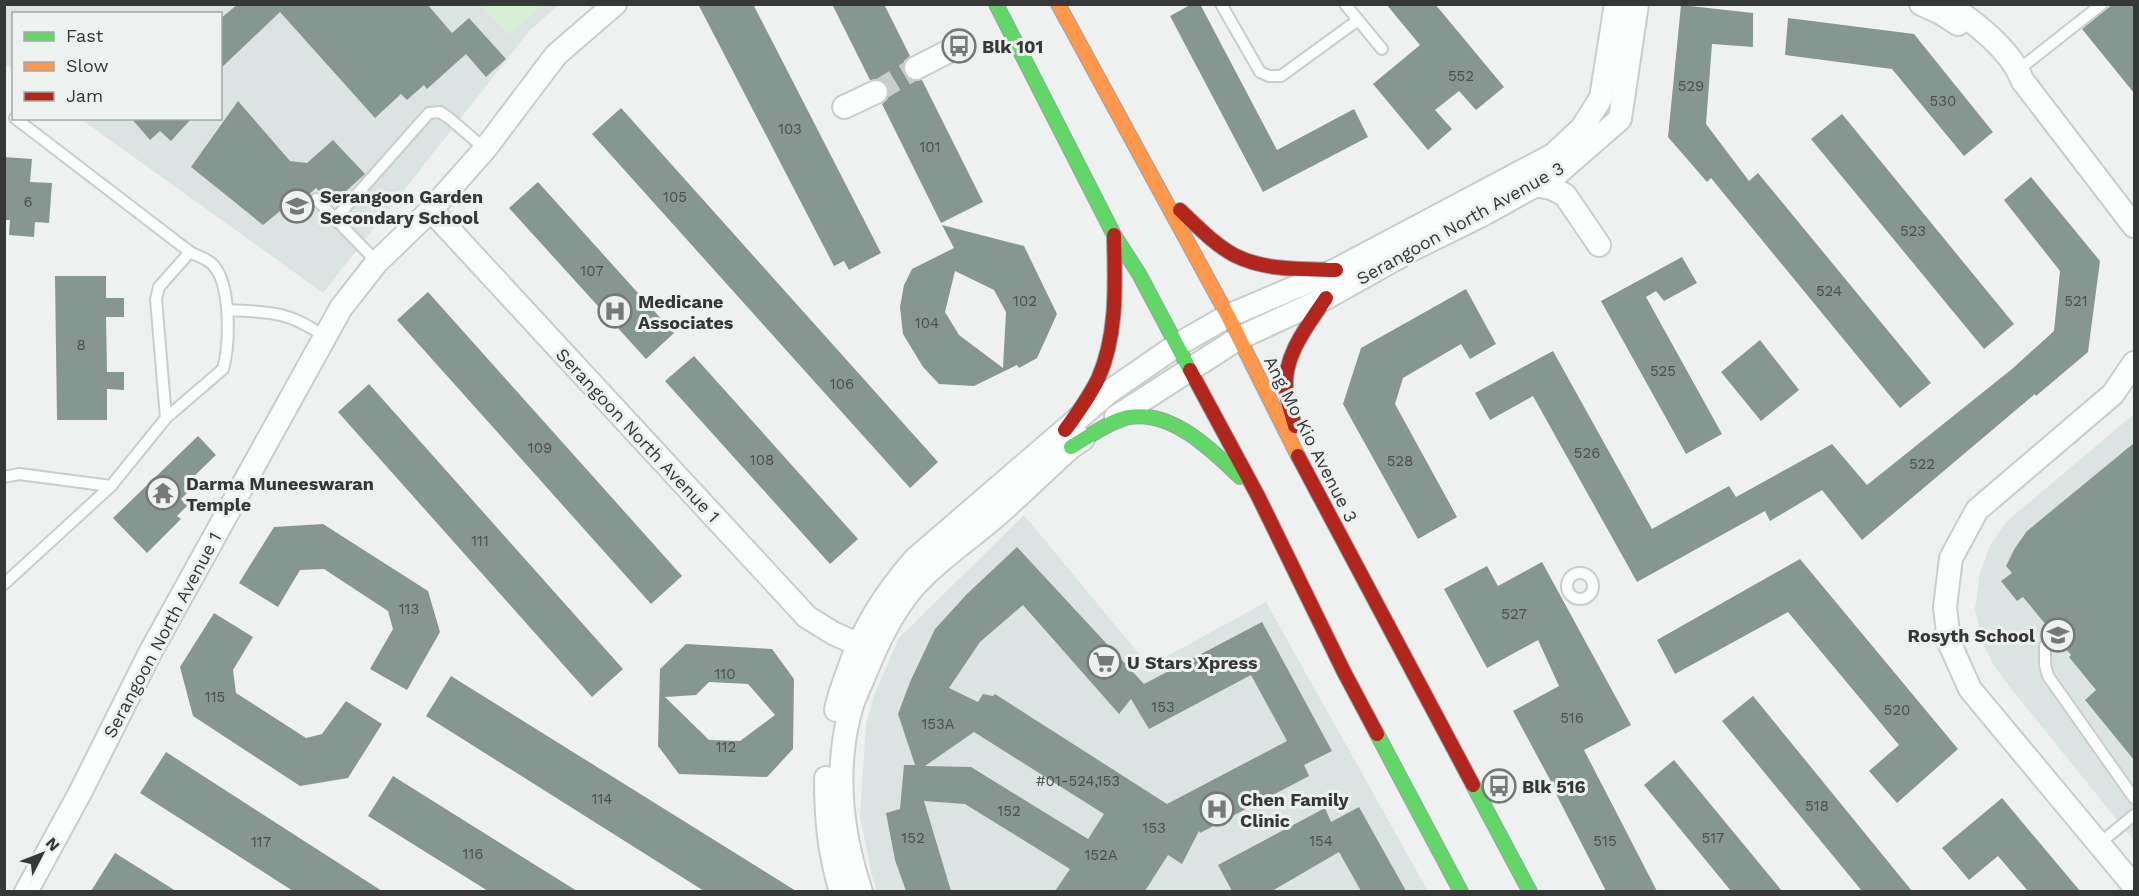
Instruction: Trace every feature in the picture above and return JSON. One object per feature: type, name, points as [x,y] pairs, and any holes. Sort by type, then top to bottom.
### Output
[{"type":"highway","points":[[996,4],[1114,235],[1139,274],[1258,496],[1344,672],[1461,891]]},
{"type":"highway","name":"Ang Mo Kio Avenue 3","points":[[1058,4],[1228,316],[1303,466],[1530,891]]},
{"type":"highway","points":[[1161,193],[1210,238],[1242,258],[1274,267],[1336,270]]},
{"type":"highway","points":[[1068,438],[1098,378],[1107,354],[1113,323],[1114,235]]},
{"type":"highway","points":[[1303,466],[1286,384],[1290,362],[1302,335],[1326,298]]},
{"type":"highway","points":[[1068,438],[1127,417],[1156,419],[1177,427],[1193,437],[1258,496]]},
{"type":"street","name":"Serangoon North Avenue 1","points":[[26,891],[81,790],[151,651],[324,336],[348,299],[377,262],[431,210],[485,149],[556,55],[615,4]]},
{"type":"street","name":"Serangoon North Avenue 3","points":[[1177,345],[1228,316],[1336,270],[1553,155],[1582,128],[1601,98],[1616,4]]},
{"type":"street","name":"Serangoon North Avenue 3","points":[[1190,368],[1239,338],[1326,298],[1415,248],[1558,173],[1620,119],[1637,4]]},
{"type":"street","points":[[1921,4],[1960,25],[2017,75]]},
{"type":"street","points":[[1946,4],[1984,31],[2134,226]]},
{"type":"street","points":[[916,68],[959,46]]},
{"type":"street","points":[[844,107],[876,92]]},
{"type":"street","points":[[1535,186],[1551,188],[1565,195],[1599,245]]},
{"type":"street","name":"Serangoon North Avenue 1","points":[[431,210],[807,617],[866,648]]},
{"type":"street","points":[[841,891],[832,862],[826,816],[827,766],[837,705],[866,648],[885,629],[910,591],[922,578],[993,518],[1109,392],[1177,345]]},
{"type":"street","points":[[2134,363],[2113,394],[1977,510],[1951,558],[1945,607],[1949,642],[1970,689],[2134,886]]},
{"type":"street","points":[[1068,438],[1190,368]]},
{"type":"street","points":[[2134,376],[2117,399],[2072,441],[1983,515],[1957,565],[1952,606],[1956,634],[1978,684],[2134,875]]},
{"type":"street","points":[[861,891],[841,805],[842,764],[851,708],[866,648]]},
{"type":"lane","points":[[1221,4],[1260,72],[1269,76],[1281,75],[1358,20]]},
{"type":"lane","points":[[1345,4],[1382,49]]},
{"type":"lane","points":[[2017,75],[2102,4]]},
{"type":"lane","points":[[335,219],[429,113],[440,112],[485,149]]},
{"type":"lane","points":[[4,584],[111,486],[166,418],[223,369],[228,310],[224,284],[214,264],[189,252],[17,120]]},
{"type":"lane","points":[[316,199],[377,262]]},
{"type":"lane","points":[[166,418],[156,299],[159,287],[189,252]]},
{"type":"lane","points":[[228,310],[276,313],[306,323],[324,336]]},
{"type":"lane","points":[[4,477],[19,474],[111,486]]},
{"type":"lane","points":[[2045,646],[2045,665],[2048,676],[2134,798]]},
{"type":"lane","points":[[2105,839],[2134,815]]},
{"type":"shaded area","name":"Serangoon Garden Secondary School","points":[[5,5],[559,5],[530,30],[323,293],[82,120],[222,120],[222,12],[12,12],[12,69],[5,64]]},
{"type":"shaded area","name":"Rosyth School","points":[[2134,414],[2134,841],[2005,681],[1983,644],[1975,609],[1980,572],[1990,545],[2007,521]]},
{"type":"shaded area","points":[[1024,515],[1149,666],[1266,602],[1428,891],[877,892],[860,817],[866,724],[874,695],[899,638]]},
{"type":"green space","points":[[481,5],[543,5],[509,35]]},
{"type":"building","points":[[238,4],[427,4],[452,33],[469,18],[506,59],[486,77],[466,54],[427,89],[424,85],[407,100],[401,94],[375,118],[280,12],[222,67],[222,17]]},
{"type":"building","points":[[698,4],[753,4],[881,253],[849,270],[844,261],[834,266]]},
{"type":"building","points":[[832,4],[884,4],[910,56],[904,61],[904,74],[909,80],[922,80],[983,202],[941,223],[882,104],[887,100],[889,94],[888,86],[884,81],[878,79],[870,80]]},
{"type":"building","points":[[1192,4],[1200,4],[1277,150],[1354,109],[1368,137],[1263,192],[1170,16]]},
{"type":"building","points":[[1386,4],[1435,4],[1504,87],[1476,110],[1459,91],[1435,110],[1452,129],[1428,150],[1373,84],[1420,45]]},
{"type":"building","points":[[2113,4],[2134,4],[2134,93],[2082,29]]},
{"type":"building","points":[[1681,5],[1753,13],[1753,47],[1712,44],[1706,124],[1749,181],[1758,173],[1931,383],[1900,408],[1711,178],[1707,182],[1668,137]]},
{"type":"building","points":[[1788,18],[1914,34],[1993,132],[1964,156],[1892,69],[1785,55]]},
{"type":"building","points":[[238,101],[290,161],[307,163],[333,140],[365,174],[332,204],[316,188],[301,202],[290,203],[263,225],[191,167]]},
{"type":"building","points":[[621,108],[938,462],[910,488],[592,134]]},
{"type":"building","points":[[1842,114],[2014,324],[1984,349],[1811,139]]},
{"type":"building","points":[[133,120],[190,120],[171,141],[160,131],[150,140]]},
{"type":"building","points":[[4,157],[32,159],[30,182],[52,183],[49,223],[35,222],[34,237],[9,235],[10,220],[4,220]]},
{"type":"building","points":[[2031,177],[2100,261],[2088,352],[1862,540],[1822,490],[1770,521],[1765,511],[1637,582],[1533,396],[1490,420],[1475,393],[1553,351],[1652,529],[1729,486],[1736,497],[1832,444],[1867,485],[2012,369],[2054,331],[2060,271],[2004,200]]},
{"type":"building","points":[[538,182],[674,333],[646,359],[509,208]]},
{"type":"building","points":[[942,225],[1024,246],[1057,314],[1037,358],[1019,368],[1017,365],[974,386],[939,384],[923,367],[903,334],[900,307],[904,285],[912,269],[954,248]],"holes":[[[955,271],[994,290],[1006,312],[1003,368],[959,335],[945,312]]]},
{"type":"building","points":[[1682,257],[1697,283],[1664,301],[1656,291],[1646,297],[1722,434],[1686,454],[1601,301]]},
{"type":"building","points":[[55,276],[106,276],[106,298],[124,298],[124,317],[106,317],[107,372],[124,372],[124,390],[107,389],[107,420],[57,420]]},
{"type":"building","points":[[1466,289],[1496,344],[1470,359],[1461,344],[1403,378],[1395,404],[1457,517],[1418,539],[1343,404],[1361,348]]},
{"type":"building","points":[[428,292],[682,576],[651,604],[397,320]]},
{"type":"building","points":[[1760,340],[1799,390],[1761,421],[1721,372]]},
{"type":"building","points":[[694,356],[858,539],[830,564],[665,381]]},
{"type":"building","points":[[369,384],[623,669],[592,697],[338,412]]},
{"type":"building","name":"Darma Muneeswaran Temple","points":[[198,436],[216,455],[188,482],[193,487],[181,499],[187,506],[177,516],[181,519],[147,553],[113,518]]},
{"type":"building","name":"Rosyth School","points":[[2134,443],[2134,760],[2085,700],[2096,690],[2069,657],[2071,655],[2023,597],[2017,601],[2001,581],[2012,573],[2006,566],[2027,531]]},
{"type":"building","points":[[323,524],[428,591],[440,632],[407,690],[370,669],[393,629],[388,611],[324,569],[300,570],[278,607],[239,583],[274,527]]},
{"type":"building","points":[[1017,547],[1144,684],[1262,622],[1332,751],[1304,765],[1309,776],[1200,833],[1199,831],[1182,864],[1168,855],[1145,891],[1055,891],[1070,869],[965,804],[924,801],[951,891],[906,891],[895,860],[886,813],[900,809],[904,765],[915,765],[898,714],[935,629],[967,594]],"holes":[[[1023,605],[1119,714],[1131,699],[1149,729],[1251,675],[1287,741],[1167,804],[995,694],[993,696],[983,694],[978,702],[949,688],[980,642]],[[974,732],[1104,814],[1088,839],[971,767],[925,766]]]},
{"type":"building","points":[[1800,559],[1958,749],[1897,803],[1869,771],[1899,745],[1788,612],[1675,674],[1657,640]]},
{"type":"building","points":[[1542,562],[1631,725],[1584,750],[1657,891],[1606,891],[1513,711],[1559,686],[1538,640],[1487,668],[1444,589],[1487,566],[1498,586]]},
{"type":"building","points":[[214,613],[253,637],[233,670],[236,693],[306,738],[322,734],[346,701],[382,724],[348,778],[300,786],[193,716],[180,667]]},
{"type":"building","points":[[686,644],[772,649],[794,679],[793,749],[767,777],[679,774],[658,746],[660,669]],"holes":[[[709,682],[748,684],[775,715],[740,741],[709,740],[665,697],[696,695]]]},
{"type":"building","points":[[451,676],[796,891],[704,891],[426,716]]},
{"type":"building","points":[[1753,696],[1912,891],[1862,891],[1722,721]]},
{"type":"building","points":[[166,752],[382,891],[293,891],[140,793]]},
{"type":"building","points":[[1674,760],[1782,891],[1731,891],[1644,785]]},
{"type":"building","points":[[393,776],[577,891],[488,891],[368,816]]},
{"type":"building","points":[[2002,798],[2080,891],[2028,891],[1998,856],[1969,880],[1942,848]]},
{"type":"building","points":[[1359,807],[1406,891],[1361,891],[1339,852],[1272,891],[1232,891],[1218,865],[1325,808],[1331,822]]},
{"type":"building","points":[[115,853],[176,891],[91,891]]},
{"type":"tunnel","points":[[876,92],[916,68]]},
{"type":"traffic: fast","points":[[996,4],[1114,235],[1139,274],[1190,370]]},
{"type":"traffic: fast","points":[[1071,447],[1122,419],[1145,416],[1161,420],[1190,434],[1240,477]]},
{"type":"traffic: fast","points":[[1377,734],[1461,892]]},
{"type":"traffic: fast","points":[[1473,785],[1530,892]]},
{"type":"traffic: slow","points":[[1058,4],[1228,316],[1298,456]]},
{"type":"traffic: jam","points":[[1180,210],[1220,246],[1246,260],[1271,267],[1336,270]]},
{"type":"traffic: jam","points":[[1065,430],[1098,379],[1109,344],[1114,308],[1114,235]]},
{"type":"traffic: jam","points":[[1295,426],[1288,403],[1286,376],[1298,340],[1326,298]]},
{"type":"traffic: jam","points":[[1190,370],[1258,496],[1377,734]]},
{"type":"traffic: jam","points":[[1298,456],[1473,785]]},
{"type":"place","name":"Blk 101","points":[[959,46]]},
{"type":"place","name":"Serangoon Garden Secondary School","points":[[297,206]]},
{"type":"place","name":"Medicane Associates","points":[[615,311]]},
{"type":"place","name":"Darma Muneeswaran Temple","points":[[163,493]]},
{"type":"place","name":"Rosyth School","points":[[2058,635]]},
{"type":"place","name":"U Stars Xpress","points":[[1104,662]]},
{"type":"place","name":"Blk 516","points":[[1499,786]]},
{"type":"place","name":"Chen Family Clinic","points":[[1217,809]]}]
